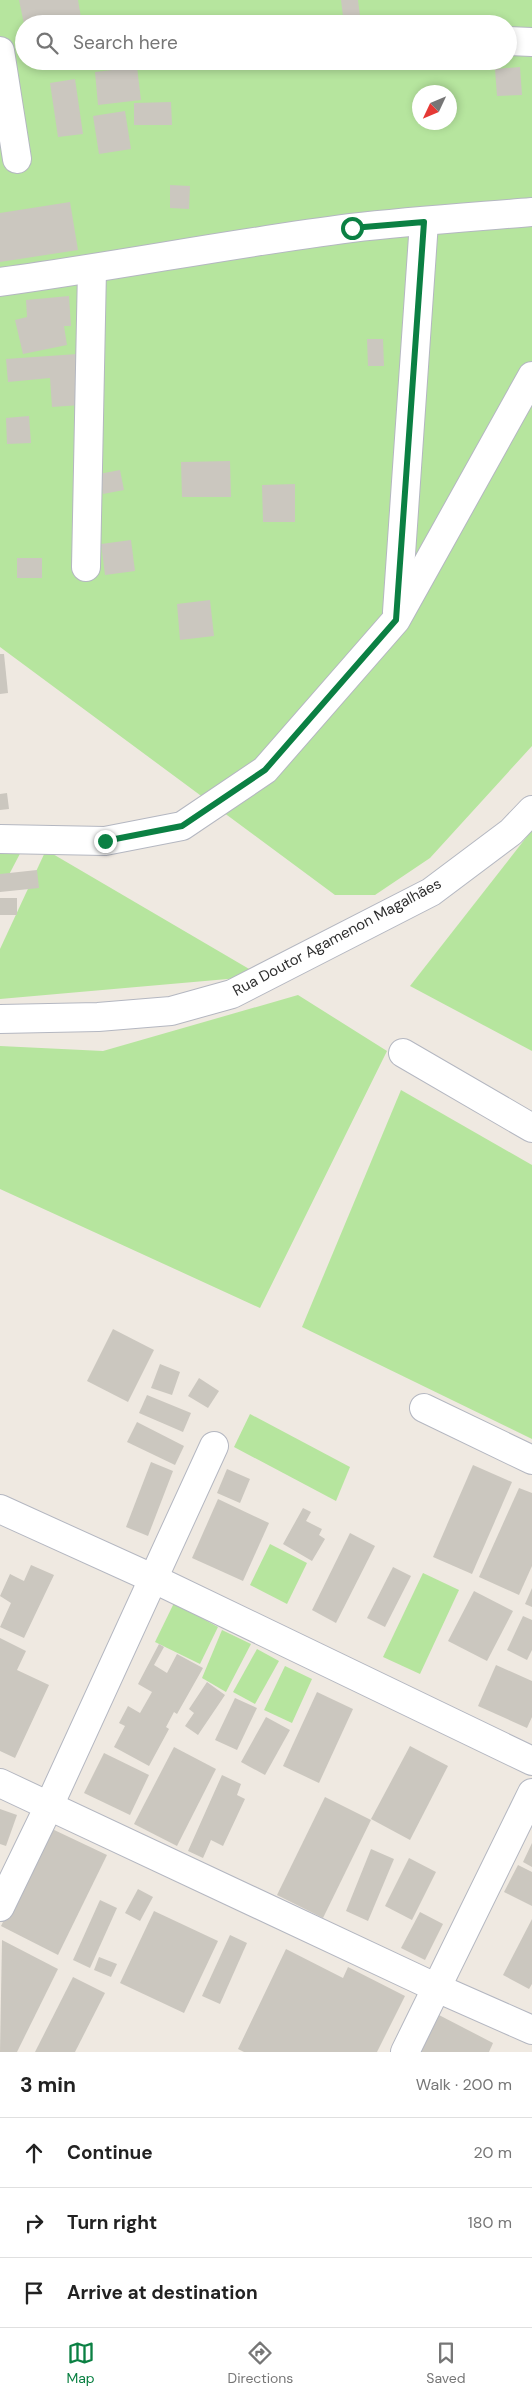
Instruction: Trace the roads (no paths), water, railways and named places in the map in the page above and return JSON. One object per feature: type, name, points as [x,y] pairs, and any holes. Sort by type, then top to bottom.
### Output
[{"type":"street","points":[[517,41],[532,42]]},
{"type":"street","points":[[0,51],[17,159]]},
{"type":"street","points":[[0,282],[352,228],[532,212]]},
{"type":"street","points":[[396,620],[424,222]]},
{"type":"street","points":[[86,567],[92,269]]},
{"type":"street","points":[[0,838],[105,841],[182,826],[265,770],[396,620],[532,376]]},
{"type":"street","name":"Rua Doutor Agamenon Magalhães","points":[[0,1019],[98,1017],[172,1011],[232,994],[431,892],[511,832],[532,810]]},
{"type":"street","points":[[403,1053],[532,1128]]},
{"type":"street","points":[[424,1408],[532,1460]]},
{"type":"street","points":[[0,1907],[49,1806],[214,1446]]},
{"type":"street","points":[[0,1509],[152,1578],[532,1761]]},
{"type":"street","points":[[0,1783],[437,1988],[532,2030]]},
{"type":"street","points":[[405,2052],[532,1793]]}]
